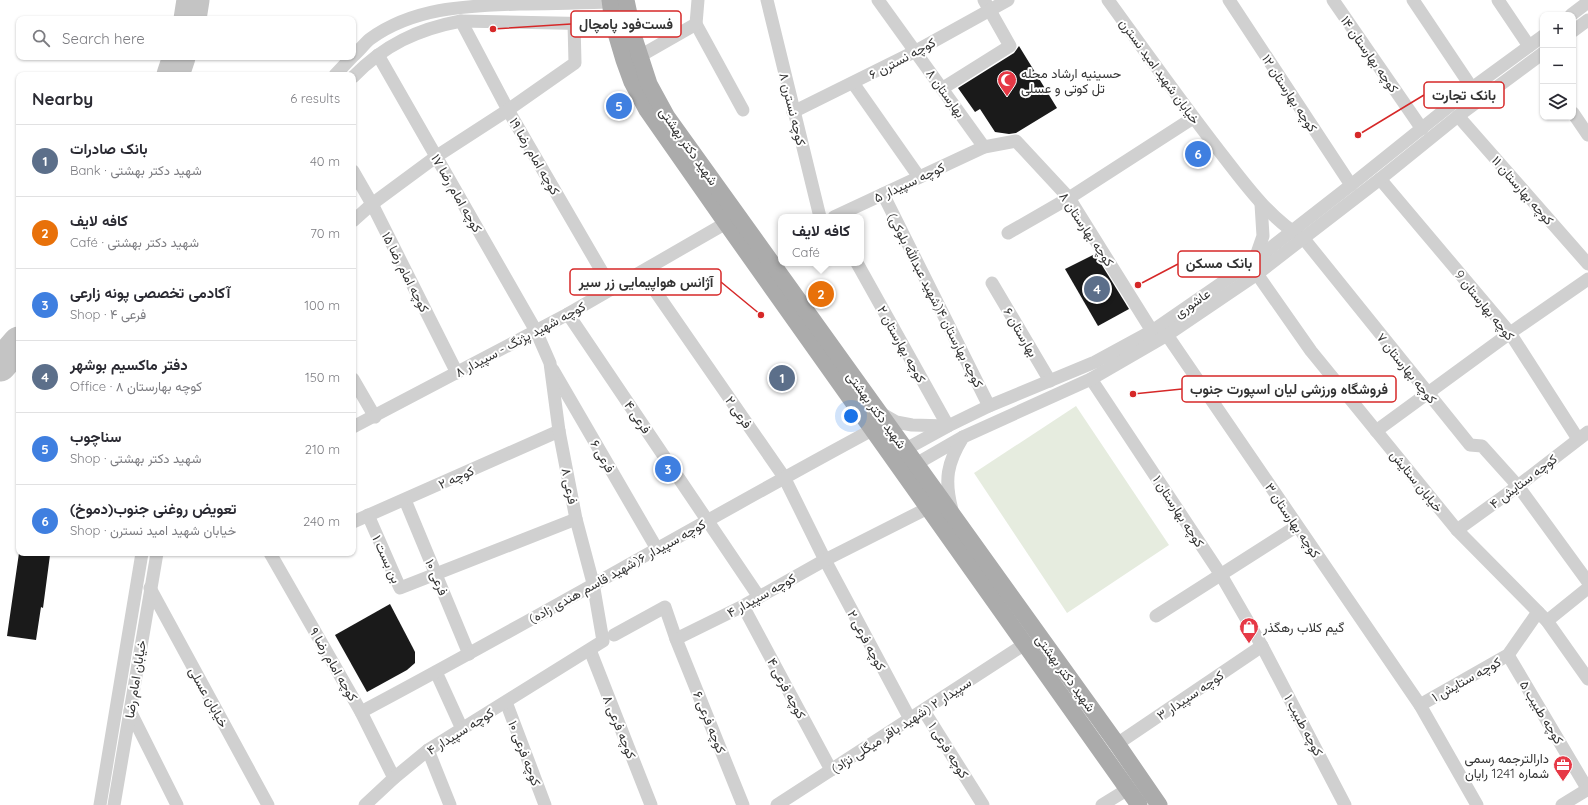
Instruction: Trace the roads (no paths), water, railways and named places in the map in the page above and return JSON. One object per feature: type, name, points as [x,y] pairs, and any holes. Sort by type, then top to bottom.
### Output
[{"type":"main road","name":"شهید دکتر بهشتی","points":[[619,3],[613,23],[632,82],[647,110],[872,430],[1139,805]]},
{"type":"main road","name":"شهید دکتر بهشتی","points":[[619,3],[640,56],[649,84],[667,116],[776,259]]},
{"type":"main road","name":"شهید دکتر بهشتی","points":[[781,266],[879,412],[1118,744],[1159,805]]},
{"type":"street","points":[[698,0],[696,24],[744,110]]},
{"type":"street","name":"کوچه نسترن ۸","points":[[767,0],[793,112],[819,214]]},
{"type":"street","name":"بهارستان ۸","points":[[878,0],[943,88],[984,147]]},
{"type":"street","name":"کوچه نسترن ۶","points":[[793,112],[916,52],[986,5],[1008,0]]},
{"type":"street","name":"خیابان شهید امید نسترن","points":[[1108,0],[1193,118],[1261,204],[1292,232],[1304,239]]},
{"type":"street","name":"کوچه بهارستان ۱۲","points":[[1229,0],[1351,185]]},
{"type":"street","name":"کوچه بهارستان ۱۴","points":[[1333,0],[1422,129]]},
{"type":"street","points":[[1413,0],[1472,88]]},
{"type":"street","points":[[1498,0],[1529,46]]},
{"type":"street","points":[[356,54],[370,39],[392,26],[415,16],[439,10],[458,7],[499,5],[619,3]]},
{"type":"street","points":[[1574,12],[1582,3]]},
{"type":"street","points":[[499,5],[500,23]]},
{"type":"street","points":[[943,88],[1010,46],[986,5]]},
{"type":"street","points":[[1576,29],[1588,20]]},
{"type":"street","points":[[356,74],[378,55],[400,41],[421,31],[461,21],[500,23],[613,23]]},
{"type":"street","name":"کوچه امام رضا ۱۹","points":[[461,21],[508,110],[612,289]]},
{"type":"street","points":[[356,218],[372,204],[437,156],[508,110],[575,63],[574,23]]},
{"type":"street","points":[[640,56],[696,24]]},
{"type":"street","name":"عاشوری","points":[[879,412],[896,422],[912,425],[948,426],[989,406],[1095,362],[1152,331],[1255,260],[1472,88],[1540,38]]},
{"type":"street","name":"کوچه امام رضا ۱۷","points":[[378,55],[536,331]]},
{"type":"street","points":[[338,72],[350,60]]},
{"type":"street","name":"عاشوری","points":[[916,464],[969,434],[1092,379],[1167,335],[1257,274],[1304,239],[1458,116],[1540,61]]},
{"type":"street","points":[[853,83],[919,177]]},
{"type":"street","name":"کوچه بهارستان ۱۱","points":[[1458,116],[1588,264]]},
{"type":"street","points":[[1576,117],[1588,135]]},
{"type":"street","points":[[1008,233],[1068,198],[1193,118]]},
{"type":"street","name":"کوچه بهارستان ۸","points":[[984,147],[1016,141],[1068,198],[1152,331]]},
{"type":"street","name":"کوچه سپیدار ۵","points":[[840,214],[984,147]]},
{"type":"street","name":"کوچه امام رضا ۱۵","points":[[356,176],[372,204],[457,373]]},
{"type":"street","name":"کوچه بهارستان 9","points":[[1380,179],[1510,333],[1583,435]]},
{"type":"street","name":"کوچه بهارستان ۴(شهید عبدالله بلوکی)","points":[[883,194],[989,406]]},
{"type":"street","points":[[1255,260],[1263,236],[1261,204]]},
{"type":"street","name":"کوچه شهید پژنگ - سپیدار ۸","points":[[356,426],[375,417],[568,314],[726,223]]},
{"type":"street","name":"کوچه بهارستان ۷","points":[[1304,239],[1470,445],[1482,446],[1518,486],[1588,582]]},
{"type":"street","name":"کوچه بهارستان ۲","points":[[860,266],[948,426]]},
{"type":"street","name":"فرعی ۲","points":[[642,272],[784,477],[825,560]]},
{"type":"street","name":"خیابان ستایش","points":[[1257,274],[1311,351],[1376,431],[1457,530],[1542,616],[1588,679]]},
{"type":"street","points":[[1376,431],[1510,333],[1588,279]]},
{"type":"street","name":"بهارستان ۶","points":[[992,283],[1050,381]]},
{"type":"street","name":"فرعی ۴","points":[[568,314],[708,520]]},
{"type":"street","name":"فرعی ۸","points":[[536,331],[550,363],[559,431],[576,519],[608,638]]},
{"type":"street","name":"کوچه بهارستان ۳","points":[[1167,335],[1420,705],[1477,805]]},
{"type":"street","name":"فرعی ۶","points":[[550,363],[657,549]]},
{"type":"street","name":"کوچه بهارستان ۱","points":[[1092,379],[1221,575],[1262,646]]},
{"type":"street","points":[[356,384],[375,417]]},
{"type":"street","points":[[953,516],[948,492],[948,471],[953,454],[969,434],[967,416]]},
{"type":"street","points":[[916,464],[898,465],[906,449],[948,426]]},
{"type":"street","name":"کوچه سپیدار ۶(شهید قاسم هندی زاده)","points":[[361,712],[469,654],[593,583],[872,430]]},
{"type":"street","name":"کوچه ۲","points":[[356,521],[559,431]]},
{"type":"street","name":"کوچه ستایش ۴","points":[[1457,530],[1518,486],[1583,435]]},
{"type":"street","name":"فرعی ۱۰","points":[[405,500],[469,654]]},
{"type":"street","name":"کوچه سپیدار ۴","points":[[365,805],[394,778],[428,750],[608,638],[664,607],[676,639],[743,606],[825,560],[928,508]]},
{"type":"street","name":"بن بست ۱","points":[[368,515],[400,588],[436,573]]},
{"type":"street","points":[[436,573],[576,519]]},
{"type":"street","points":[[708,520],[760,597]]},
{"type":"street","points":[[1156,616],[1297,526]]},
{"type":"street","name":"خیابان امام رضا","points":[[100,805],[142,556]]},
{"type":"street","name":"خیابان امام رضا","points":[[114,805],[156,556]]},
{"type":"street","name":"کوچه امام رضا ۹","points":[[274,556],[361,712],[394,778]]},
{"type":"street","name":"کوچه فرعی ۲","points":[[825,560],[910,719]]},
{"type":"street","name":"خیابان عسلی","points":[[150,588],[268,805]]},
{"type":"street","name":"کوچه ستایش ۱","points":[[1420,705],[1508,655],[1542,616],[1588,588]]},
{"type":"street","name":"کوچه فرعی ۴","points":[[743,606],[831,770]]},
{"type":"street","name":"کوچه فرعی ۶","points":[[676,639],[743,805]]},
{"type":"street","name":"سپیدار ۲ (شهید باقر میگلی نژاد)","points":[[777,805],[924,711],[1025,644]]},
{"type":"street","name":"کوچه سپیدار ۳","points":[[1118,744],[1262,646]]},
{"type":"street","name":"کوچه طبیب ۱","points":[[1262,646],[1346,805]]},
{"type":"street","name":"کوچه فرعی ۸","points":[[590,650],[651,805]]},
{"type":"street","name":"کوچه طبیب ۵","points":[[1508,655],[1588,789]]},
{"type":"street","points":[[436,672],[462,729]]},
{"type":"street","name":"کوچه فرعی ۱۰","points":[[506,702],[545,805]]},
{"type":"street","points":[[130,711],[177,805]]},
{"type":"street","name":"کوچه فرعی ۱","points":[[924,711],[983,805]]},
{"type":"street","points":[[428,750],[450,805]]},
{"type":"street","points":[[1102,805],[1128,789]]},
{"type":"street","points":[[1562,805],[1588,789]]},
{"type":"place","name":"فست‌فود پامچال","points":[[493,29]]},
{"type":"place","name":"حسینیه ارشاد محله تل کوتی و عسلی","points":[[1007,97]]},
{"type":"place","name":"سناچوب","points":[[619,106]]},
{"type":"place","name":"بانک تجارت","points":[[1358,135]]},
{"type":"place","name":"تعويض روغنی جنوب(دموخ)","points":[[1198,154]]},
{"type":"place","name":"بانک مسکن","points":[[1138,285]]},
{"type":"place","name":"دفتر ماکسیم بوشهر","points":[[1097,289]]},
{"type":"place","name":"کافه لایف","points":[[821,294]]},
{"type":"place","name":"آژانس هواپیمایی زر سیر","points":[[761,315]]},
{"type":"place","name":"بانک صادرات","points":[[782,378]]},
{"type":"place","name":"فروشگاه ورزشی لیان اسپورت جنوب","points":[[1133,394]]},
{"type":"place","name":"آکادمی تخصصی پونه زارعی","points":[[668,469]]},
{"type":"place","name":"گیم کلاب رهگذر","points":[[1249,644]]},
{"type":"place","name":"دارالترجمه رسمی شماره 1241 رایان","points":[[1563,782]]}]
